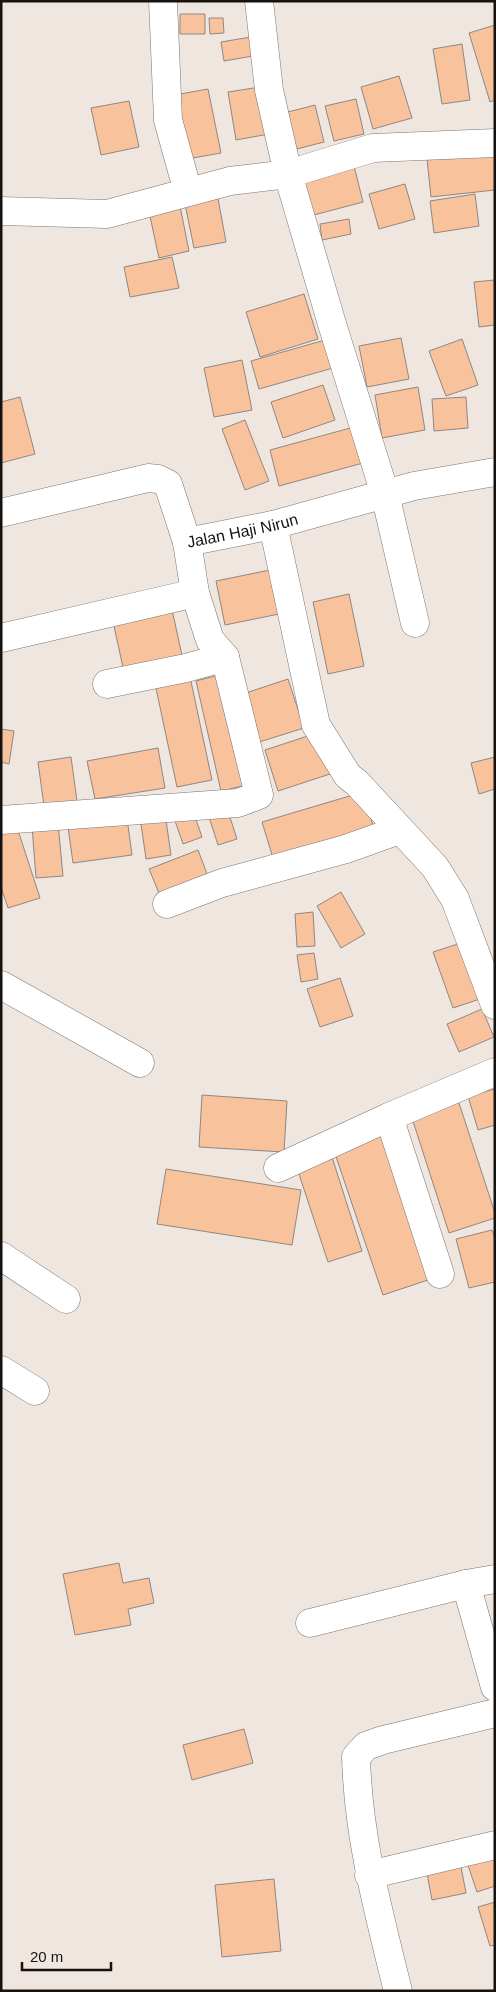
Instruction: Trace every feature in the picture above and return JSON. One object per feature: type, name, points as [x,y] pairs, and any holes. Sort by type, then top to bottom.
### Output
[{"type":"street","points":[[163,1],[168,120],[188,192]]},
{"type":"street","points":[[259,1],[269,90],[288,174],[332,324],[386,494],[415,624]]},
{"type":"street","points":[[1,211],[107,214],[230,181],[288,174],[373,148],[495,143]]},
{"type":"street","name":"Jalan Haji Nirun","points":[[1,513],[148,478],[158,479],[168,484],[187,542],[273,525],[386,494],[456,478],[495,472]]},
{"type":"street","points":[[273,525],[316,725],[348,776],[435,867],[456,899],[495,1005]]},
{"type":"street","points":[[1,820],[238,803],[259,795],[225,657],[210,640],[195,593],[187,542]]},
{"type":"street","points":[[1,638],[195,593]]},
{"type":"street","points":[[107,684],[186,668],[225,657]]},
{"type":"street","points":[[167,904],[222,883],[346,850],[399,830]]},
{"type":"street","points":[[1,985],[140,1063]]},
{"type":"street","points":[[278,1168],[389,1116],[495,1072]]},
{"type":"street","points":[[389,1116],[440,1274]]},
{"type":"street","points":[[1,1256],[66,1299]]},
{"type":"street","points":[[1,1370],[35,1391]]},
{"type":"street","points":[[310,1623],[466,1584],[495,1579]]},
{"type":"street","points":[[466,1584],[495,1688]]},
{"type":"street","points":[[398,1991],[369,1875],[356,1757],[366,1746],[383,1740],[495,1713]]},
{"type":"street","points":[[369,1875],[495,1845]]},
{"type":"building","points":[[180,14],[205,14],[205,34],[180,34]]},
{"type":"building","points":[[209,18],[223,18],[224,33],[210,34]]},
{"type":"building","points":[[495,25],[495,100],[490,102],[469,33]]},
{"type":"building","points":[[257,36],[259,55],[224,61],[221,42]]},
{"type":"building","points":[[462,44],[470,100],[442,104],[433,49]]},
{"type":"building","points":[[399,76],[412,118],[373,129],[361,87]]},
{"type":"building","points":[[260,87],[269,134],[236,140],[228,92]]},
{"type":"building","points":[[208,89],[221,153],[187,159],[175,95]]},
{"type":"building","points":[[356,99],[364,134],[334,141],[325,106]]},
{"type":"building","points":[[129,101],[139,147],[101,155],[91,108]]},
{"type":"building","points":[[315,105],[324,142],[293,150],[284,113]]},
{"type":"building","points":[[495,151],[495,190],[431,197],[427,159]]},
{"type":"building","points":[[354,166],[363,202],[310,216],[301,179]]},
{"type":"building","points":[[405,184],[415,219],[379,229],[369,194]]},
{"type":"building","points":[[217,193],[226,242],[194,248],[184,199]]},
{"type":"building","points":[[475,194],[479,226],[434,233],[430,201]]},
{"type":"building","points":[[179,201],[189,251],[159,258],[148,207]]},
{"type":"building","points":[[349,219],[351,234],[322,240],[320,224]]},
{"type":"building","points":[[172,257],[179,288],[130,297],[124,267]]},
{"type":"building","points":[[495,280],[495,325],[479,327],[474,282]]},
{"type":"building","points":[[304,294],[318,339],[260,357],[246,312]]},
{"type":"building","points":[[401,338],[409,379],[367,387],[359,346]]},
{"type":"building","points":[[462,339],[478,385],[446,396],[429,351]]},
{"type":"building","points":[[325,340],[333,368],[259,389],[251,361]]},
{"type":"building","points":[[242,360],[252,410],[214,417],[204,368]]},
{"type":"building","points":[[323,385],[335,420],[283,438],[271,402]]},
{"type":"building","points":[[418,387],[425,430],[382,438],[375,395]]},
{"type":"building","points":[[20,397],[35,454],[1,463],[1,402]]},
{"type":"building","points":[[466,397],[468,428],[434,431],[432,399]]},
{"type":"building","points":[[245,420],[269,481],[245,490],[222,429]]},
{"type":"building","points":[[354,427],[363,463],[279,486],[270,450]]},
{"type":"building","points":[[275,569],[284,613],[225,625],[216,581]]},
{"type":"building","points":[[349,594],[364,666],[328,674],[313,602]]},
{"type":"building","points":[[171,605],[183,660],[124,672],[112,617]]},
{"type":"building","points":[[189,672],[212,780],[177,787],[154,679]]},
{"type":"building","points":[[223,674],[247,785],[221,791],[196,681]]},
{"type":"building","points":[[288,679],[304,728],[256,743],[240,695]]},
{"type":"building","points":[[1,729],[14,731],[9,764],[1,762]]},
{"type":"building","points":[[317,733],[330,774],[278,791],[265,750]]},
{"type":"building","points":[[158,748],[165,788],[95,799],[87,761]]},
{"type":"building","points":[[71,757],[77,801],[44,806],[38,762]]},
{"type":"building","points":[[495,757],[495,789],[479,794],[471,763]]},
{"type":"building","points":[[363,792],[374,829],[273,858],[262,822]]},
{"type":"building","points":[[226,805],[237,839],[218,845],[207,811]]},
{"type":"building","points":[[192,808],[202,837],[183,844],[173,815]]},
{"type":"building","points":[[165,813],[171,855],[146,859],[140,817]]},
{"type":"building","points":[[127,818],[132,855],[73,863],[68,827]]},
{"type":"building","points":[[58,823],[63,876],[36,878],[32,826]]},
{"type":"building","points":[[16,824],[40,898],[8,908],[1,887],[1,829]]},
{"type":"building","points":[[198,850],[209,879],[161,898],[149,869]]},
{"type":"building","points":[[341,892],[365,934],[341,948],[317,906]]},
{"type":"building","points":[[313,912],[315,946],[297,947],[295,914]]},
{"type":"building","points":[[464,942],[483,998],[453,1008],[433,952]]},
{"type":"building","points":[[314,953],[318,979],[301,982],[297,955]]},
{"type":"building","points":[[340,978],[353,1016],[320,1027],[307,989]]},
{"type":"building","points":[[482,1009],[494,1037],[459,1052],[447,1024]]},
{"type":"building","points":[[495,1089],[495,1125],[478,1130],[468,1096]]},
{"type":"building","points":[[202,1095],[287,1101],[284,1152],[199,1147]]},
{"type":"building","points":[[458,1100],[495,1218],[449,1233],[411,1115]]},
{"type":"building","points":[[381,1131],[431,1279],[383,1295],[333,1148]]},
{"type":"building","points":[[331,1154],[362,1251],[328,1262],[296,1165]]},
{"type":"building","points":[[166,1169],[301,1190],[292,1245],[157,1224]]},
{"type":"building","points":[[492,1230],[495,1238],[495,1282],[469,1288],[456,1239]]},
{"type":"building","points":[[119,1563],[123,1583],[149,1578],[154,1603],[128,1609],[131,1625],[75,1635],[63,1574]]},
{"type":"building","points":[[244,1729],[253,1763],[192,1780],[183,1745]]},
{"type":"building","points":[[495,1857],[495,1886],[477,1892],[468,1865]]},
{"type":"building","points":[[461,1867],[466,1893],[432,1900],[427,1874]]},
{"type":"building","points":[[274,1879],[281,1951],[222,1957],[215,1885]]},
{"type":"building","points":[[495,1902],[495,1945],[490,1946],[478,1907]]}]
